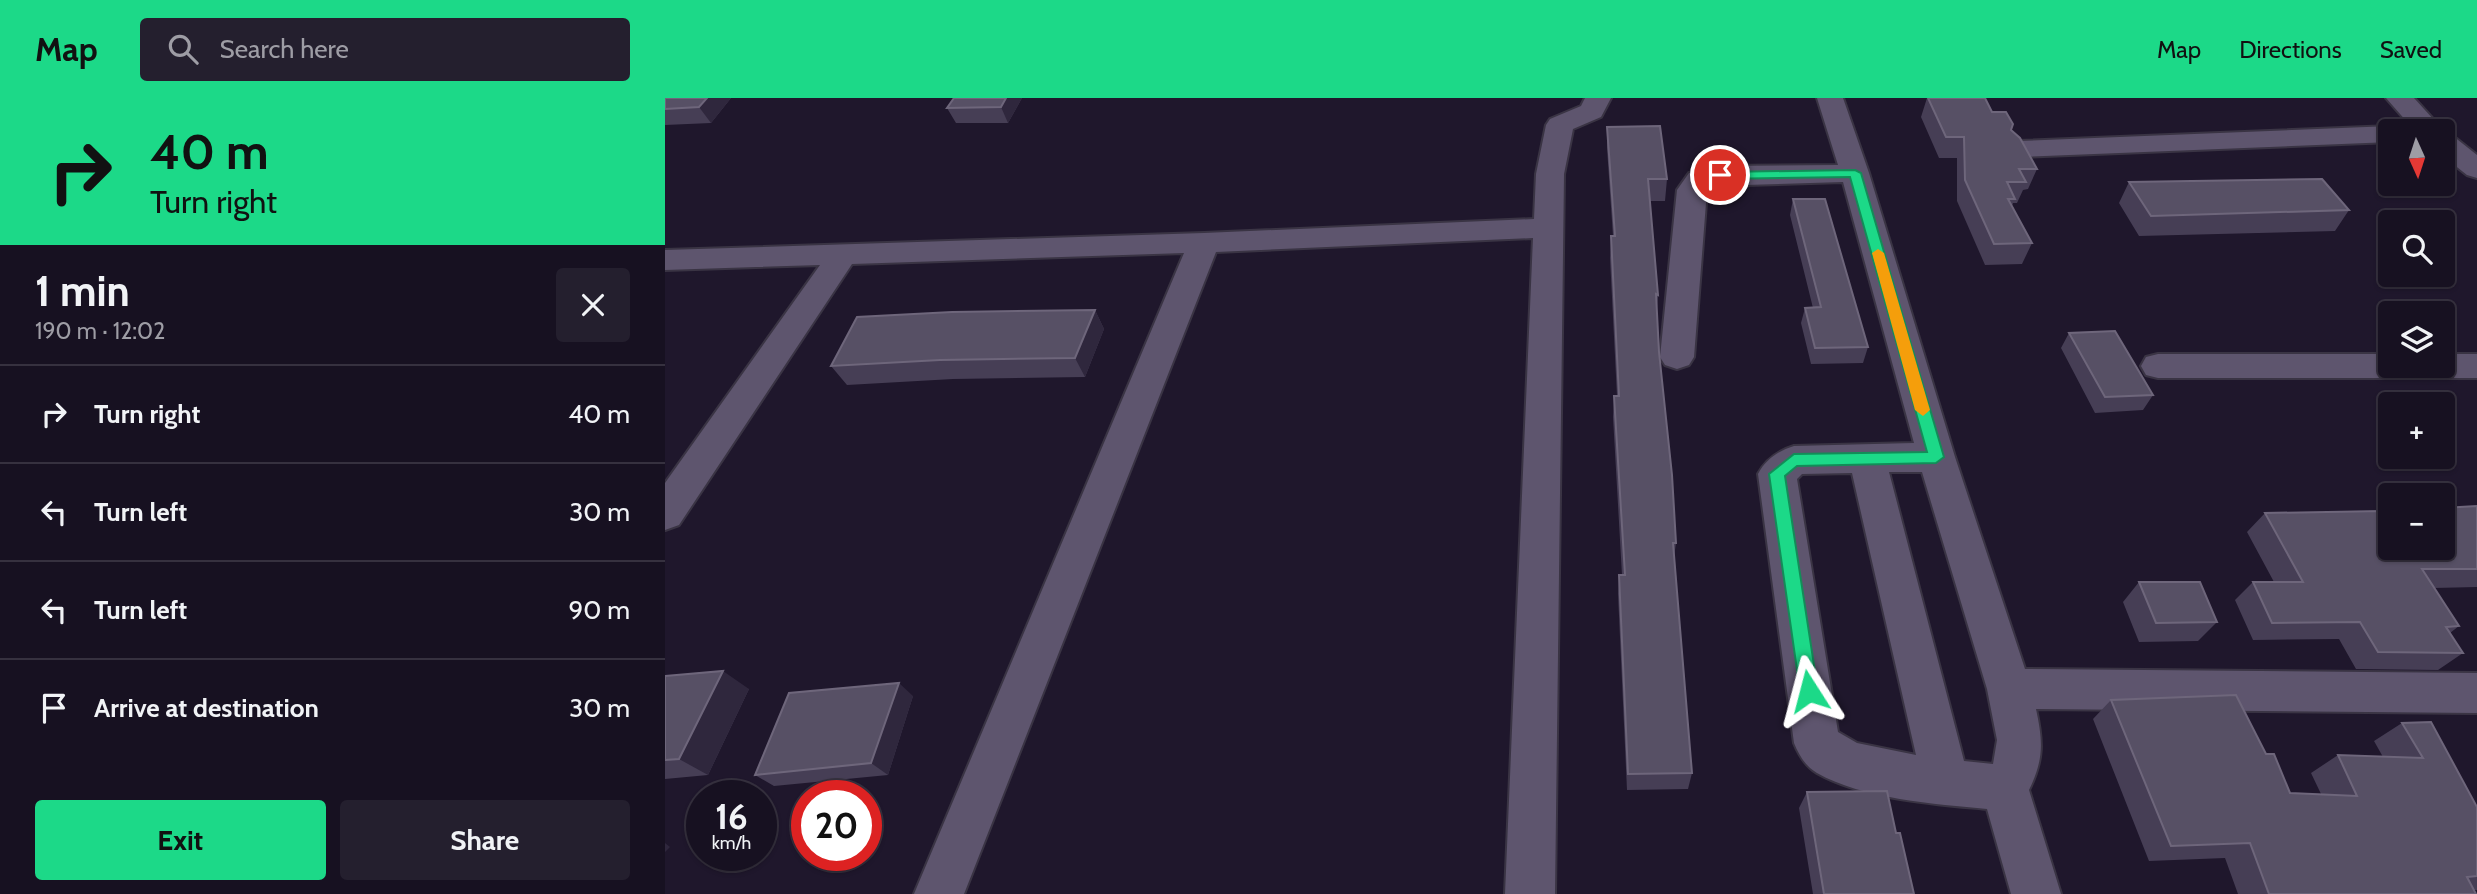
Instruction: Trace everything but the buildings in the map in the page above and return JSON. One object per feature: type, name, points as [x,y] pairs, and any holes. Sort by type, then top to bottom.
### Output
[{"type":"street","points":[[1529,894],[1550,174],[1560,125],[1592,111],[1598,98]]},
{"type":"street","points":[[1830,98],[1855,173],[1936,457],[2009,689],[2020,740],[2016,767],[2005,788],[2036,894]]},
{"type":"street","points":[[2399,98],[2419,119]]},
{"type":"street","points":[[2019,149],[2378,135]]},
{"type":"street","points":[[2455,152],[2477,169]]},
{"type":"street","points":[[1677,357],[1692,190],[1699,179],[1720,175],[1855,173]]},
{"type":"street","points":[[665,260],[1204,243],[1547,228]]},
{"type":"street","points":[[939,894],[1204,243]]},
{"type":"street","points":[[665,514],[843,253]]},
{"type":"street","points":[[2158,366],[2378,366]]},
{"type":"street","points":[[2455,366],[2477,366]]},
{"type":"street","points":[[1936,457],[1794,460],[1777,474],[1817,743],[1835,759],[1945,782],[2005,788]]},
{"type":"street","points":[[1867,459],[1945,782]]},
{"type":"street","points":[[2009,689],[2477,694]]},
{"type":"street","points":[[2403,693],[2427,738]]},
{"type":"slow traffic","points":[[1878,253],[1923,410]]},
{"type":"route","points":[[1720,175],[1855,173],[1936,457],[1794,460],[1782,467],[1777,474],[1809,691]]}]
